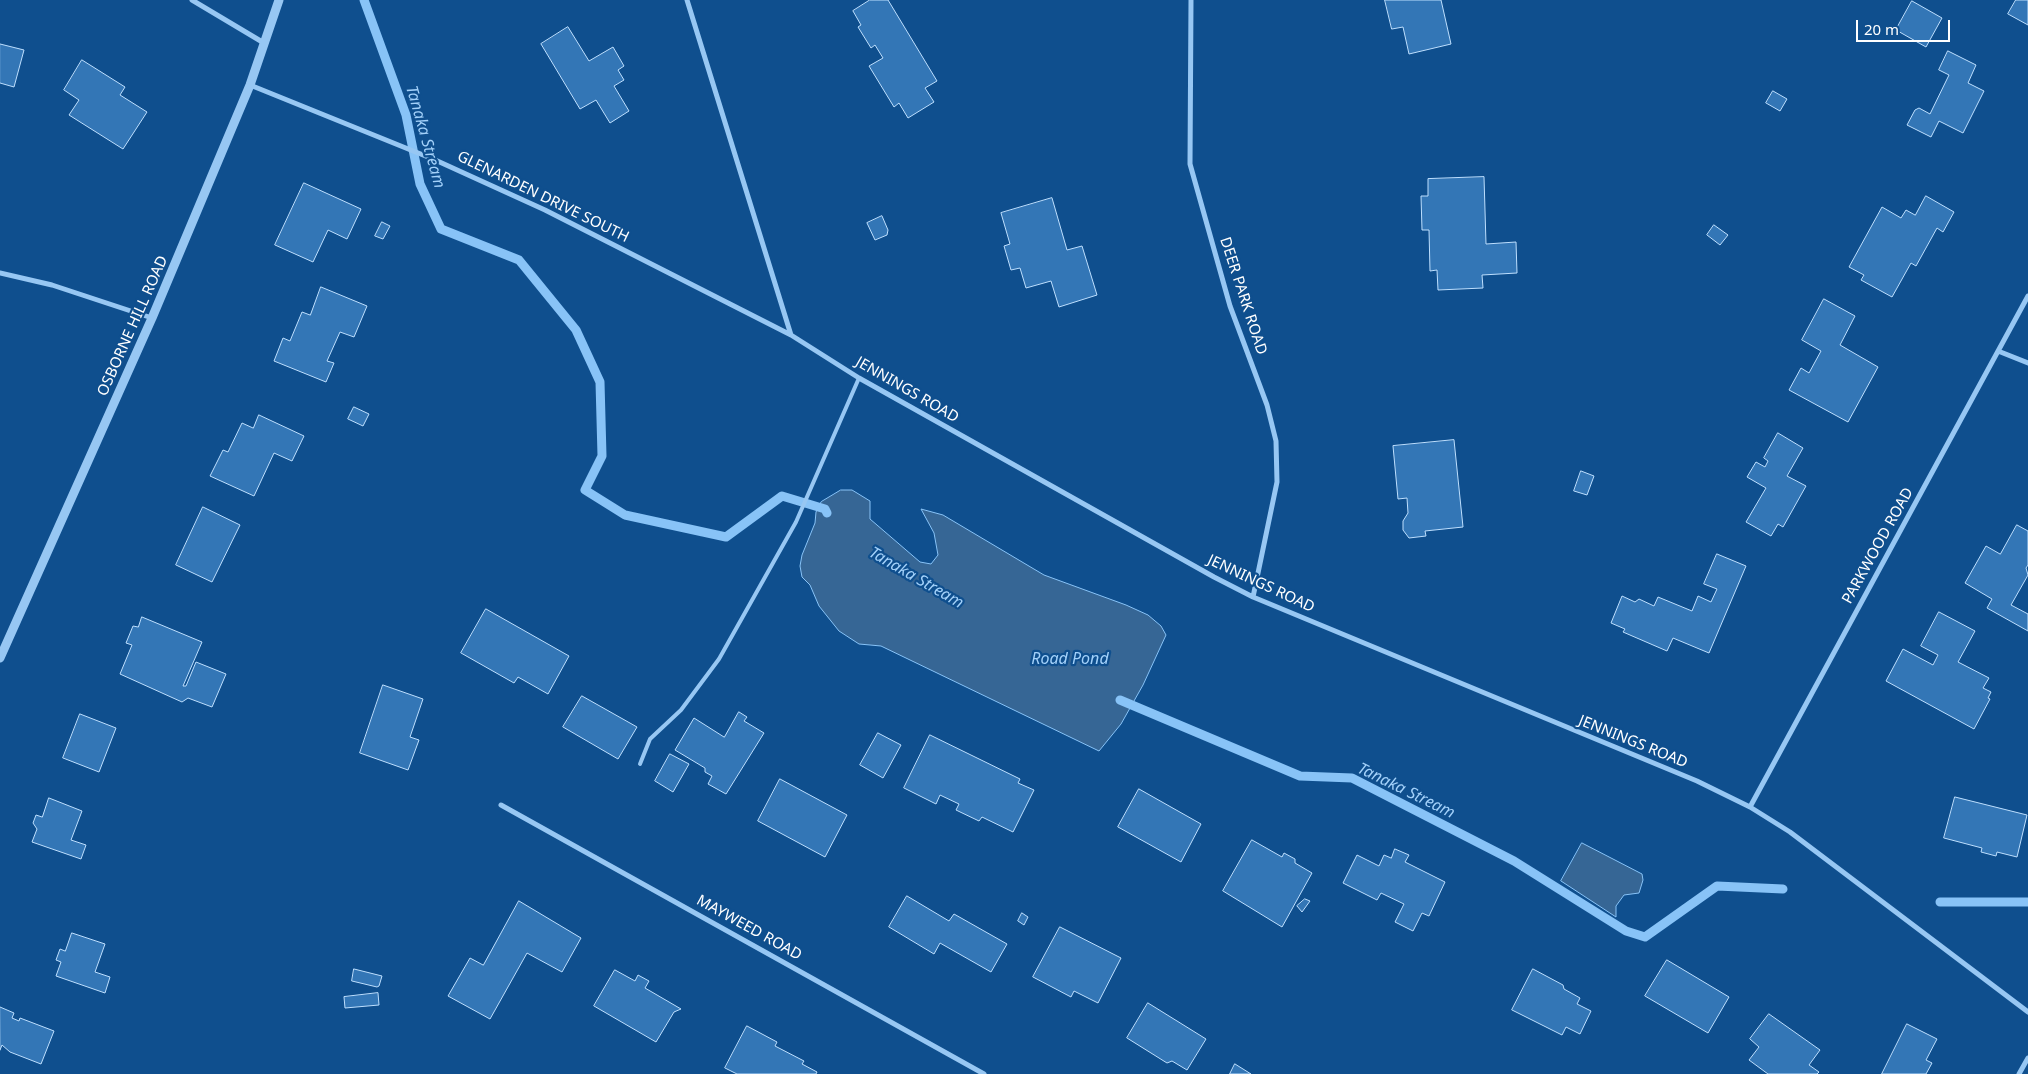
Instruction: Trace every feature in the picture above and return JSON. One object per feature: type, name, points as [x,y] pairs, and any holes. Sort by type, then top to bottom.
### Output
[{"type":"street","points":[[192,0],[264,43]]},
{"type":"street","name":"OSBORNE HILL ROAD","points":[[0,658],[152,318],[250,85],[279,0]]},
{"type":"street","points":[[687,0],[791,335]]},
{"type":"street","name":"DEER PARK ROAD","points":[[1191,0],[1190,164],[1230,306],[1267,405],[1276,441],[1277,482],[1253,597]]},
{"type":"street","name":"GLENARDEN DRIVE SOUTH","points":[[250,85],[433,159],[545,210],[791,335]]},
{"type":"street","points":[[0,273],[52,285],[152,318]]},
{"type":"street","name":"PARKWOOD ROAD","points":[[1750,807],[2028,296]]},
{"type":"street","name":"JENNINGS ROAD","points":[[791,335],[859,378],[1253,597],[1697,781],[1750,807],[1790,832],[2028,1012]]},
{"type":"street","points":[[1998,351],[2028,363]]},
{"type":"street","name":"MAYWEED ROAD","points":[[501,805],[984,1074]]},
{"type":"street","points":[[2019,1074],[2028,1058]]},
{"type":"lane","points":[[640,764],[650,739],[681,710],[719,659],[798,518],[859,378]]},
{"type":"water","name":"Road Pond","points":[[841,490],[852,490],[870,501],[870,519],[920,562],[931,564],[938,555],[934,533],[921,509],[943,515],[1044,575],[1126,605],[1148,615],[1161,626],[1166,635],[1143,685],[1121,724],[1099,751],[881,646],[859,644],[839,631],[819,606],[810,585],[802,577],[800,566],[802,555],[815,523],[816,512],[821,502]]},
{"type":"water","points":[[1582,843],[1642,874],[1643,880],[1639,893],[1624,895],[1616,906],[1616,917],[1561,881]]},
{"type":"building","points":[[870,0],[888,0],[937,81],[925,88],[934,102],[908,118],[899,103],[894,107],[869,66],[883,58],[875,45],[871,48],[858,27],[861,25],[853,11]]},
{"type":"building","points":[[1385,0],[1441,0],[1451,44],[1409,54],[1403,27],[1392,29]]},
{"type":"building","points":[[2016,0],[2028,0],[2028,25],[2008,14]]},
{"type":"building","points":[[1912,1],[1942,18],[1926,47],[1896,30]]},
{"type":"building","points":[[568,27],[589,61],[613,47],[624,66],[618,70],[624,80],[614,86],[629,111],[610,123],[596,100],[580,109],[541,44]]},
{"type":"building","points":[[0,44],[24,50],[14,87],[0,83]]},
{"type":"building","points":[[1948,51],[1976,65],[1968,83],[1984,91],[1963,133],[1939,121],[1931,137],[1907,125],[1915,110],[1919,108],[1930,114],[1949,75],[1939,70]]},
{"type":"building","points":[[82,60],[125,87],[120,95],[147,112],[123,149],[69,115],[79,100],[64,90]]},
{"type":"building","points":[[1773,91],[1787,99],[1780,111],[1766,103]]},
{"type":"building","points":[[1484,177],[1486,244],[1516,242],[1517,273],[1482,275],[1483,288],[1438,290],[1437,270],[1430,271],[1429,230],[1422,230],[1421,196],[1428,196],[1428,179]]},
{"type":"building","points":[[304,183],[361,209],[347,239],[328,230],[313,262],[275,245]]},
{"type":"building","points":[[1926,196],[1954,212],[1943,232],[1937,228],[1916,266],[1911,263],[1892,297],[1861,280],[1864,275],[1849,267],[1882,207],[1901,218],[1906,210],[1915,215]]},
{"type":"building","points":[[1052,198],[1067,250],[1082,246],[1097,295],[1059,307],[1051,281],[1026,288],[1020,268],[1011,270],[1004,246],[1010,244],[1001,213]]},
{"type":"building","points":[[882,216],[888,230],[887,235],[875,240],[867,223]]},
{"type":"building","points":[[382,222],[390,226],[383,239],[375,236]]},
{"type":"building","points":[[1714,225],[1728,235],[1720,245],[1707,235]]},
{"type":"building","points":[[321,287],[367,306],[354,337],[340,332],[327,361],[334,363],[326,382],[274,361],[283,338],[290,341],[302,312],[310,315]]},
{"type":"building","points":[[1824,299],[1855,316],[1840,345],[1878,367],[1848,422],[1789,390],[1801,368],[1809,373],[1821,351],[1802,340]]},
{"type":"building","points":[[354,407],[369,414],[363,426],[348,419]]},
{"type":"building","points":[[259,415],[304,436],[292,461],[274,453],[254,496],[210,476],[223,450],[228,452],[242,423],[253,428]]},
{"type":"building","points":[[1778,433],[1803,448],[1787,476],[1806,486],[1783,527],[1778,524],[1771,536],[1746,522],[1766,488],[1747,477],[1756,462],[1765,467],[1768,461],[1764,458]]},
{"type":"building","points":[[1454,440],[1463,527],[1425,531],[1426,536],[1409,538],[1403,530],[1403,521],[1408,513],[1407,498],[1398,499],[1393,446]]},
{"type":"building","points":[[1581,471],[1594,476],[1587,495],[1574,491]]},
{"type":"building","points":[[203,507],[240,525],[212,582],[176,565]]},
{"type":"building","points":[[2017,525],[2028,531],[2028,565],[2026,568],[2028,575],[2011,605],[2028,614],[2028,631],[1987,608],[1992,599],[1965,583],[1986,546],[2000,554]]},
{"type":"building","points":[[1717,554],[1746,566],[1709,653],[1673,638],[1667,651],[1623,632],[1625,629],[1611,623],[1622,596],[1635,602],[1639,599],[1654,606],[1658,597],[1692,611],[1698,596],[1711,602],[1717,589],[1704,584]]},
{"type":"building","points":[[486,609],[569,656],[548,694],[518,677],[514,683],[461,653]]},
{"type":"building","points":[[1939,612],[1975,631],[1958,662],[1989,678],[1983,688],[1991,692],[1988,698],[1990,699],[1974,729],[1886,681],[1903,649],[1933,665],[1938,655],[1921,646]]},
{"type":"building","points":[[142,617],[202,642],[183,686],[186,686],[196,662],[226,674],[212,707],[188,698],[182,702],[120,674],[132,645],[126,643],[133,626],[138,627]]},
{"type":"building","points":[[383,685],[423,699],[410,737],[419,740],[408,770],[360,753]]},
{"type":"building","points":[[582,696],[637,727],[618,759],[563,727]]},
{"type":"building","points":[[739,712],[747,717],[744,721],[764,733],[726,794],[708,784],[712,776],[705,772],[705,768],[675,750],[694,718],[724,737]]},
{"type":"building","points":[[80,714],[116,728],[99,772],[63,758]]},
{"type":"building","points":[[878,733],[901,745],[883,778],[860,765]]},
{"type":"building","points":[[930,735],[1020,779],[1018,783],[1034,790],[1013,832],[982,817],[979,821],[956,810],[959,804],[940,795],[936,804],[904,788]]},
{"type":"building","points":[[670,754],[689,764],[673,792],[655,781]]},
{"type":"building","points":[[780,779],[847,815],[825,857],[758,821]]},
{"type":"building","points":[[1139,789],[1201,824],[1181,862],[1118,827]]},
{"type":"building","points":[[1955,797],[2027,815],[2017,857],[1997,852],[1996,856],[1981,852],[1982,848],[1944,838]]},
{"type":"building","points":[[49,798],[82,811],[71,840],[86,845],[81,859],[32,842],[37,829],[33,823],[36,815],[42,817]]},
{"type":"building","points":[[1252,840],[1282,857],[1284,853],[1295,859],[1295,863],[1312,873],[1282,927],[1223,891]]},
{"type":"building","points":[[1395,849],[1409,855],[1405,862],[1445,882],[1429,916],[1422,913],[1413,931],[1395,922],[1404,904],[1381,893],[1377,900],[1343,883],[1357,855],[1379,866],[1384,855],[1391,858]]},
{"type":"building","points":[[907,896],[949,921],[954,914],[1007,944],[991,972],[940,943],[934,954],[889,927]]},
{"type":"building","points":[[1305,899],[1310,901],[1302,912],[1297,906]]},
{"type":"building","points":[[519,901],[581,938],[562,972],[527,953],[490,1019],[448,996],[470,958],[483,965]]},
{"type":"building","points":[[1022,913],[1028,917],[1024,925],[1018,921]]},
{"type":"building","points":[[1060,927],[1121,958],[1098,1003],[1074,991],[1071,997],[1033,977]]},
{"type":"building","points":[[72,933],[105,944],[95,972],[110,977],[105,993],[56,976],[61,962],[56,960],[60,949],[65,951]]},
{"type":"building","points":[[1667,960],[1729,997],[1708,1033],[1645,996]]},
{"type":"building","points":[[354,969],[382,976],[379,986],[352,981]]},
{"type":"building","points":[[1533,969],[1563,985],[1564,989],[1580,998],[1577,1004],[1591,1011],[1580,1034],[1566,1027],[1562,1035],[1512,1010]]},
{"type":"building","points":[[615,970],[635,981],[638,975],[649,981],[645,988],[681,1009],[674,1012],[656,1042],[594,1006]]},
{"type":"building","points":[[378,993],[379,1005],[345,1008],[344,997]]},
{"type":"building","points":[[1148,1003],[1206,1039],[1187,1070],[1172,1061],[1167,1063],[1127,1038]]},
{"type":"building","points":[[0,1007],[14,1013],[12,1018],[19,1021],[20,1018],[54,1031],[41,1064],[10,1052],[2,1045],[0,1050]]},
{"type":"building","points":[[1769,1014],[1820,1050],[1809,1065],[1819,1072],[1817,1074],[1768,1074],[1749,1060],[1759,1047],[1750,1039]]},
{"type":"building","points":[[1907,1024],[1937,1039],[1926,1060],[1932,1063],[1926,1074],[1882,1074]]},
{"type":"building","points":[[747,1026],[777,1042],[775,1046],[804,1061],[802,1064],[817,1072],[816,1074],[737,1074],[725,1068]]},
{"type":"building","points":[[1235,1064],[1251,1074],[1230,1074]]},
{"type":"waterway","name":"Tanaka Stream","points":[[364,0],[406,115],[420,184],[441,229],[519,260],[576,330],[600,382],[602,456],[585,490],[625,515],[726,537],[782,496],[825,509],[827,513]]},
{"type":"waterway","name":"Tanaka Stream","points":[[1120,700],[1300,776],[1352,778],[1514,861],[1626,931],[1645,937],[1717,886],[1783,889]]},
{"type":"waterway","name":"Tanaka Stream","points":[[1940,902],[2028,902]]}]
